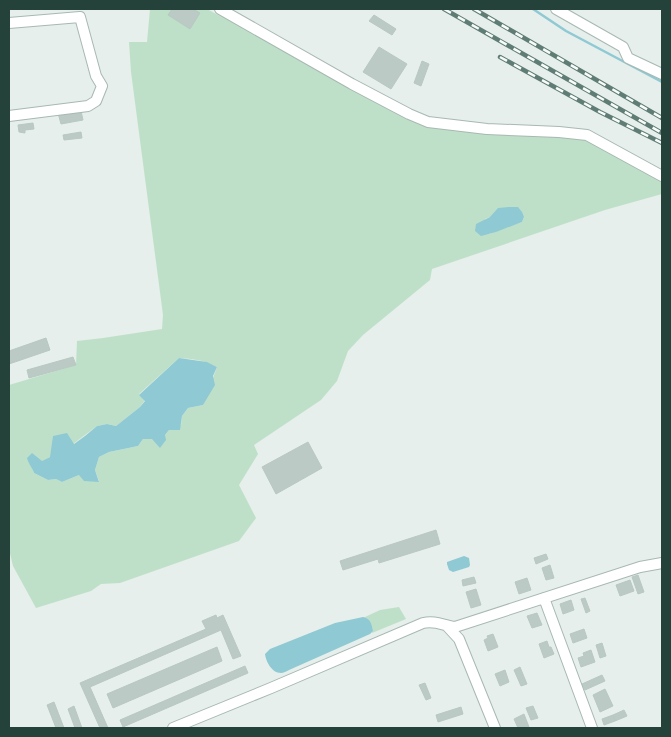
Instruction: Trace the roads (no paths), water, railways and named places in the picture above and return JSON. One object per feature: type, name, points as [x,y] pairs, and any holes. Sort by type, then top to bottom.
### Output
[{"type":"street","points":[[220,9],[352,84],[428,122],[487,129],[587,135],[662,176]]},
{"type":"street","points":[[556,9],[623,47],[628,58],[662,74]]},
{"type":"street","points":[[9,23],[80,17],[90,58],[96,76],[102,86],[96,101],[88,106],[9,116]]},
{"type":"street","points":[[447,626],[465,624],[640,567],[662,562]]},
{"type":"street","points":[[544,598],[592,728]]},
{"type":"street","points":[[173,728],[430,621],[447,626],[459,639],[495,728]]},
{"type":"water","points":[[518,207],[524,217],[522,222],[481,236],[475,231],[476,224],[490,217],[498,208]]},
{"type":"water","points":[[179,358],[207,362],[217,367],[213,376],[215,385],[203,405],[188,408],[182,416],[180,430],[169,430],[165,435],[166,440],[160,448],[152,439],[143,439],[138,446],[109,452],[99,457],[95,470],[99,482],[84,481],[79,475],[62,482],[56,479],[48,480],[34,473],[27,458],[32,453],[42,461],[50,457],[53,436],[67,433],[74,444],[97,426],[107,424],[116,426],[140,407],[145,401],[139,395]]},
{"type":"water","points":[[464,556],[469,558],[469,567],[453,572],[449,570],[447,562]]},
{"type":"water","points":[[363,617],[369,620],[371,624],[373,631],[370,634],[283,673],[278,673],[268,664],[265,654],[270,649],[335,623]]},
{"type":"waterway","points":[[533,9],[566,31],[662,82]]},
{"type":"railway","points":[[444,9],[662,133]]},
{"type":"railway","points":[[474,9],[662,118]]},
{"type":"railway","points":[[500,57],[600,112],[662,143]]}]
